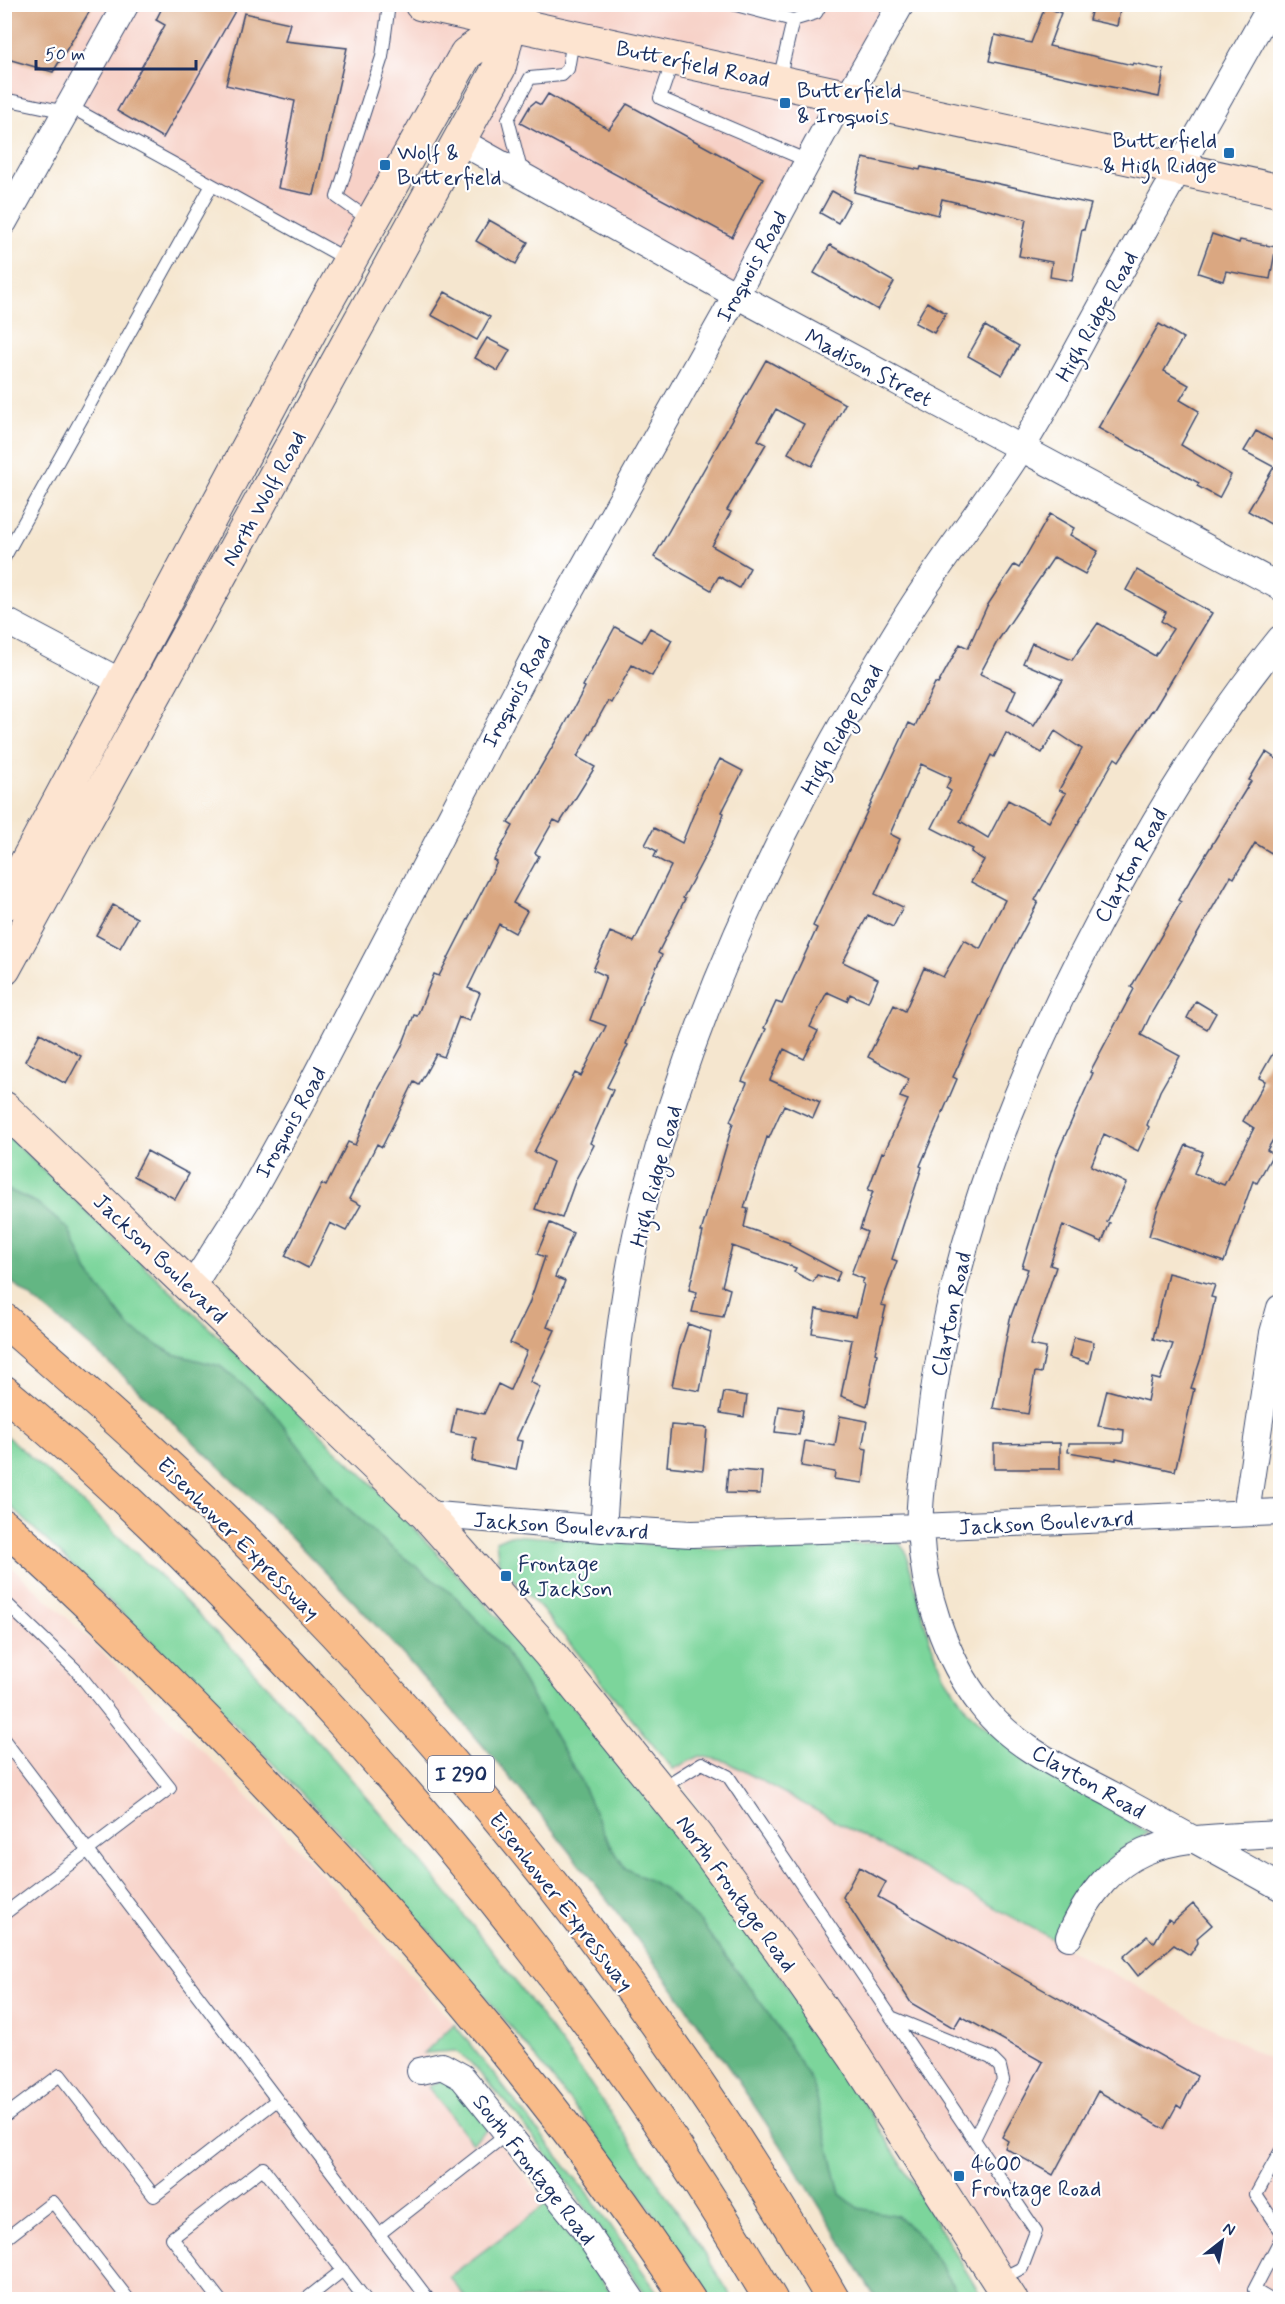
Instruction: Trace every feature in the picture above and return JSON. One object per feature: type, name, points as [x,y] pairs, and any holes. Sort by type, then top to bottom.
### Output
[{"type":"highway","name":"Eisenhower Expressway","points":[[4,1320],[112,1413],[288,1583],[381,1682],[471,1786],[620,1973],[687,2066],[763,2183],[833,2300]]},
{"type":"highway","name":"I 290","points":[[4,1392],[112,1487],[217,1588],[295,1670],[417,1807],[553,1976],[632,2084],[697,2180],[771,2300]]},
{"type":"highway","points":[[4,1526],[121,1636],[209,1724],[402,1929],[567,2127],[645,2233],[689,2300]]},
{"type":"main road","name":"Butterfield Road","points":[[439,6],[515,14],[574,38],[1281,191]]},
{"type":"main road","name":"North Wolf Road","points":[[4,904],[349,261],[466,54],[515,14]]},
{"type":"main road","name":"North Wolf Road","points":[[4,969],[460,141],[499,68],[515,14]]},
{"type":"main road","points":[[123,683],[153,698]]},
{"type":"main road","name":"Jackson Boulevard","points":[[4,1108],[426,1514]]},
{"type":"main road","name":"North Frontage Road","points":[[426,1514],[549,1653],[659,1789],[774,1941],[854,2056],[1004,2290]]},
{"type":"street","points":[[4,222],[126,4]]},
{"type":"street","name":"Iroquois Road","points":[[191,1288],[250,1194],[308,1090],[545,636],[736,295],[808,161],[900,4]]},
{"type":"street","name":"High Ridge Road","points":[[603,1529],[613,1380],[626,1295],[646,1195],[695,1040],[754,900],[790,822],[823,759],[903,621],[1021,449],[1272,4]]},
{"type":"street","name":"Madison Street","points":[[460,141],[736,295],[1281,587]]},
{"type":"street","points":[[4,620],[123,683]]},
{"type":"street","name":"Clayton Road","points":[[1281,639],[1235,696],[1161,809],[1067,980],[1010,1109],[976,1205],[962,1256],[937,1369],[920,1527],[932,1602],[942,1636],[957,1670],[984,1709],[1038,1754],[1281,1887]]},
{"type":"street","points":[[1246,1513],[1273,1333],[1281,1308]]},
{"type":"street","name":"Jackson Boulevard","points":[[426,1514],[603,1529],[755,1533],[1281,1512]]},
{"type":"street","points":[[1069,1937],[1094,1890],[1114,1870],[1134,1855],[1156,1845],[1193,1839],[1281,1834]]},
{"type":"street","name":"South Frontage Road","points":[[420,2071],[433,2066],[452,2069],[462,2077],[582,2226],[632,2300]]},
{"type":"lane","points":[[371,222],[337,197],[382,57],[389,4]]},
{"type":"lane","points":[[732,4],[793,20],[816,13],[821,4]]},
{"type":"lane","points":[[779,82],[793,20]]},
{"type":"lane","points":[[522,175],[508,119],[530,78],[562,75],[568,69],[574,38]]},
{"type":"lane","points":[[673,59],[660,98],[808,161]]},
{"type":"lane","points":[[4,99],[68,109],[349,261]]},
{"type":"lane","points":[[4,558],[212,185]]},
{"type":"lane","points":[[4,1601],[75,1669],[170,1788],[4,1914]]},
{"type":"lane","points":[[4,1740],[429,2300]]},
{"type":"lane","points":[[659,1789],[702,1763],[728,1776],[1036,2231],[1022,2268],[1004,2290]]},
{"type":"lane","points":[[891,2018],[991,2058],[1000,2067],[1003,2080],[974,2139]]},
{"type":"lane","points":[[4,2117],[60,2075],[154,2196],[277,2100]]},
{"type":"lane","points":[[379,2234],[508,2133]]},
{"type":"lane","points":[[1281,2152],[1256,2195],[1281,2231]]},
{"type":"lane","points":[[220,2300],[172,2238],[262,2168],[366,2300]]},
{"type":"lane","points":[[4,2240],[53,2202],[129,2300]]},
{"type":"lane","points":[[1271,2300],[1254,2290],[1281,2240]]},
{"type":"lane","points":[[305,2300],[343,2270]]},
{"type":"shaded area","points":[[403,4],[498,25],[343,262],[78,116],[75,121],[5,103],[4,5]]},
{"type":"shaded area","points":[[527,4],[906,5],[855,93],[518,19]]},
{"type":"shaded area","points":[[514,30],[843,96],[733,288],[462,147]]},
{"type":"shaded area","points":[[4,1560],[77,1627],[226,1774],[317,1869],[454,2024],[424,2053],[489,2128],[616,2299],[5,2299]]},
{"type":"shaded area","points":[[700,1756],[731,1764],[1280,2065],[1280,2299],[1033,2299],[1001,2259],[673,1769]]},
{"type":"green space","points":[[4,1132],[365,1477],[507,1627],[644,1792],[779,1974],[860,2096],[983,2299],[876,2299],[808,2188],[736,2078],[661,1972],[583,1868],[501,1766],[326,1572],[233,1480],[93,1349],[5,1277]]},
{"type":"green space","points":[[4,1188],[37,1203],[69,1230],[89,1274],[131,1329],[173,1354],[220,1366],[268,1406],[344,1505],[392,1548],[456,1597],[504,1649],[579,1777],[605,1836],[625,1868],[662,1887],[700,1922],[767,2011],[813,2083],[840,2194],[858,2208],[898,2216],[924,2240],[961,2299],[876,2299],[808,2188],[736,2078],[661,1972],[583,1868],[501,1766],[326,1572],[233,1480],[93,1349],[5,1277]]},
{"type":"green space","points":[[4,1434],[110,1529],[212,1628],[309,1731],[402,1838],[491,1949],[575,2063],[656,2180],[733,2299],[711,2299],[636,2189],[555,2082],[471,1979],[382,1879],[197,1686],[5,1501]]},
{"type":"green space","points":[[510,1535],[718,1549],[892,1542],[900,1544],[906,1552],[929,1638],[945,1677],[967,1710],[991,1732],[1148,1833],[1123,1848],[1108,1862],[1058,1942],[725,1761],[700,1756],[673,1769],[544,1612],[499,1564],[496,1541]]},
{"type":"green space","points":[[454,2024],[595,2203],[662,2299],[649,2299],[567,2182],[511,2108],[469,2061],[455,2051],[424,2053]]},
{"type":"green space","points":[[442,2080],[453,2085],[489,2128],[472,2143],[428,2087]]},
{"type":"green space","points":[[546,2204],[616,2299],[467,2299],[449,2277]]},
{"type":"building","points":[[4,4],[94,4],[53,72],[4,58]]},
{"type":"building","points":[[164,4],[202,4],[235,11],[163,138],[117,111],[165,25],[156,20]]},
{"type":"building","points":[[1093,4],[1121,4],[1117,26],[1089,20]]},
{"type":"building","points":[[1045,7],[1061,13],[1049,46],[1164,70],[1159,97],[989,61],[995,35],[1031,43]]},
{"type":"building","points":[[244,13],[290,23],[285,41],[347,48],[314,195],[278,188],[295,101],[226,85]]},
{"type":"building","points":[[548,94],[609,129],[627,104],[763,178],[732,237],[520,123],[530,106],[535,102],[541,105]]},
{"type":"building","points":[[863,158],[920,170],[921,167],[1091,204],[1084,230],[1082,229],[1072,281],[1050,277],[1052,262],[1019,256],[1026,219],[942,199],[938,215],[854,192]]},
{"type":"building","points":[[832,191],[850,201],[838,223],[820,213]]},
{"type":"building","points":[[489,220],[528,242],[516,264],[476,241]]},
{"type":"building","points":[[1212,234],[1239,243],[1240,240],[1276,247],[1270,279],[1226,271],[1223,281],[1198,273]]},
{"type":"building","points":[[830,245],[894,282],[878,310],[814,273]]},
{"type":"building","points":[[445,292],[490,317],[477,340],[431,315]]},
{"type":"building","points":[[927,302],[946,313],[934,333],[915,323]]},
{"type":"building","points":[[1159,324],[1183,338],[1164,371],[1189,385],[1180,400],[1199,411],[1181,445],[1231,475],[1219,498],[1197,486],[1199,483],[1098,428]]},
{"type":"building","points":[[985,326],[1019,346],[1002,375],[968,356]]},
{"type":"building","points":[[487,338],[510,350],[498,371],[475,358]]},
{"type":"building","points":[[766,360],[845,404],[812,466],[788,453],[804,424],[776,409],[758,440],[766,444],[727,510],[731,512],[712,546],[750,568],[739,588],[719,576],[711,590],[654,557]]},
{"type":"building","points":[[1256,431],[1281,445],[1281,530],[1248,511],[1274,467],[1244,451]]},
{"type":"building","points":[[1050,514],[1074,528],[1070,535],[1098,551],[1085,574],[1054,557],[997,642],[980,674],[1016,690],[1007,710],[1034,726],[1063,680],[1023,663],[1032,643],[1072,660],[1098,623],[1155,656],[1173,629],[1161,621],[1166,612],[1126,590],[1137,570],[1212,613],[1153,711],[1119,761],[1115,758],[1035,900],[1038,902],[1004,967],[953,1077],[957,1079],[920,1166],[922,1167],[892,1259],[897,1261],[881,1305],[886,1306],[875,1353],[877,1354],[867,1406],[841,1396],[852,1340],[812,1333],[816,1309],[856,1317],[864,1279],[851,1274],[867,1232],[860,1229],[873,1191],[868,1190],[882,1152],[884,1153],[908,1100],[900,1097],[909,1079],[868,1057],[894,1005],[905,1011],[924,968],[943,977],[964,940],[980,949],[1005,900],[971,882],[984,860],[971,852],[973,849],[932,828],[951,791],[946,788],[951,778],[921,764],[890,834],[900,839],[875,894],[903,907],[893,927],[868,915],[843,962],[878,979],[868,1002],[850,994],[847,1001],[827,992],[810,1027],[818,1031],[804,1059],[784,1049],[770,1080],[820,1102],[813,1118],[784,1105],[769,1138],[767,1137],[744,1208],[748,1209],[744,1227],[790,1243],[789,1245],[840,1272],[836,1281],[817,1275],[813,1282],[794,1272],[796,1268],[732,1246],[722,1286],[730,1289],[723,1317],[692,1312],[697,1292],[689,1290],[703,1232],[701,1232],[733,1123],[730,1121],[747,1083],[742,1081],[766,1029],[764,1028],[776,1002],[782,1004],[817,928],[813,926],[909,723],[915,726],[935,683],[938,684],[960,644],[968,648],[987,606],[1014,565],[1019,568]],"holes":[[[1055,731],[1082,749],[1059,790],[1066,793],[1049,822],[1008,800],[988,838],[960,821],[991,755],[994,757],[1006,733],[1042,753]]]},
{"type":"building","points":[[615,627],[642,642],[650,628],[672,640],[652,676],[632,665],[611,703],[608,701],[577,757],[595,767],[560,823],[554,820],[535,853],[539,856],[513,903],[527,911],[515,933],[499,924],[468,988],[480,993],[469,1021],[459,1017],[444,1057],[436,1054],[419,1085],[414,1082],[382,1147],[377,1144],[349,1199],[361,1205],[346,1231],[330,1223],[308,1268],[285,1256],[322,1184],[326,1186],[348,1142],[355,1145],[378,1090],[401,1048],[414,1015],[417,1016],[434,974],[439,976],[497,862],[494,860],[513,826],[508,823],[561,732]]},
{"type":"building","points":[[1266,752],[1281,762],[1281,841],[1273,854],[1255,843],[1234,878],[1231,876],[1152,1012],[1141,1035],[1180,1056],[1160,1091],[1147,1125],[1149,1127],[1138,1151],[1104,1134],[1091,1166],[1126,1183],[1107,1222],[1110,1223],[1102,1242],[1063,1225],[1050,1265],[1056,1267],[1030,1345],[1046,1348],[1041,1373],[1035,1372],[1028,1414],[993,1408],[1010,1319],[1028,1269],[1022,1267],[1056,1156],[1093,1073],[1090,1072],[1134,989],[1131,987],[1181,902],[1178,900],[1251,781],[1249,780]]},
{"type":"building","points":[[720,759],[743,771],[722,812],[724,813],[714,839],[683,898],[685,899],[658,953],[662,955],[645,993],[626,1044],[628,1045],[607,1087],[613,1090],[590,1143],[594,1145],[576,1179],[562,1218],[535,1209],[553,1162],[534,1152],[575,1073],[581,1076],[606,1026],[590,1020],[606,976],[593,970],[610,932],[634,942],[671,866],[654,857],[657,851],[645,845],[654,828],[682,843],[702,793]]},
{"type":"building","points":[[113,905],[137,918],[120,948],[96,935]]},
{"type":"building","points":[[1196,1001],[1216,1013],[1207,1029],[1187,1018]]},
{"type":"building","points":[[40,1033],[81,1056],[66,1084],[25,1061]]},
{"type":"building","points":[[1281,1039],[1281,1126],[1267,1150],[1273,1154],[1257,1183],[1253,1181],[1224,1262],[1149,1236],[1158,1207],[1186,1145],[1203,1152],[1194,1173],[1224,1185],[1254,1128],[1243,1121],[1265,1081],[1259,1078]]},
{"type":"building","points":[[147,1151],[189,1174],[175,1199],[134,1176]]},
{"type":"building","points":[[550,1223],[573,1233],[555,1277],[565,1281],[547,1327],[555,1330],[530,1382],[540,1387],[516,1440],[522,1441],[516,1470],[472,1461],[476,1438],[451,1433],[456,1408],[484,1414],[498,1384],[510,1390],[527,1351],[510,1343],[529,1304],[545,1257],[537,1254]]},
{"type":"building","points":[[1168,1273],[1215,1285],[1211,1297],[1215,1298],[1204,1349],[1191,1388],[1194,1389],[1175,1471],[1116,1458],[1116,1460],[1068,1452],[1069,1443],[1123,1443],[1124,1430],[1098,1426],[1107,1390],[1147,1401],[1152,1378],[1160,1380],[1173,1344],[1153,1339]]},
{"type":"building","points":[[688,1324],[711,1332],[700,1391],[672,1386]]},
{"type":"building","points":[[1074,1337],[1094,1342],[1089,1363],[1069,1357]]},
{"type":"building","points":[[724,1392],[747,1396],[744,1417],[720,1413]]},
{"type":"building","points":[[779,1406],[803,1410],[799,1435],[775,1432]]},
{"type":"building","points":[[840,1416],[867,1421],[862,1448],[867,1449],[863,1483],[834,1479],[835,1472],[801,1466],[805,1441],[835,1446]]},
{"type":"building","points":[[671,1425],[707,1428],[703,1470],[667,1466]]},
{"type":"building","points":[[1060,1443],[1060,1469],[994,1469],[994,1444]]},
{"type":"building","points":[[728,1469],[762,1472],[760,1494],[726,1493]]},
{"type":"building","points":[[859,1867],[886,1882],[878,1897],[1197,2076],[1181,2108],[1177,2105],[1164,2129],[1098,2091],[1053,2175],[1005,2148],[1008,2141],[1002,2137],[1043,2062],[961,2016],[954,2028],[911,2003],[843,1897]]},
{"type":"building","points":[[1193,1904],[1212,1925],[1197,1938],[1198,1943],[1190,1955],[1174,1945],[1138,1976],[1123,1957],[1147,1936],[1154,1943],[1168,1919],[1173,1922]]},
{"type":"place","name":"Butterfield & Iroquois","points":[[785,103]]},
{"type":"place","name":"Butterfield & High Ridge","points":[[1229,153]]},
{"type":"place","name":"Wolf & Butterfield","points":[[385,165]]},
{"type":"place","name":"Frontage & Jackson","points":[[506,1576]]},
{"type":"place","name":"4600 Frontage Road","points":[[959,2176]]}]
